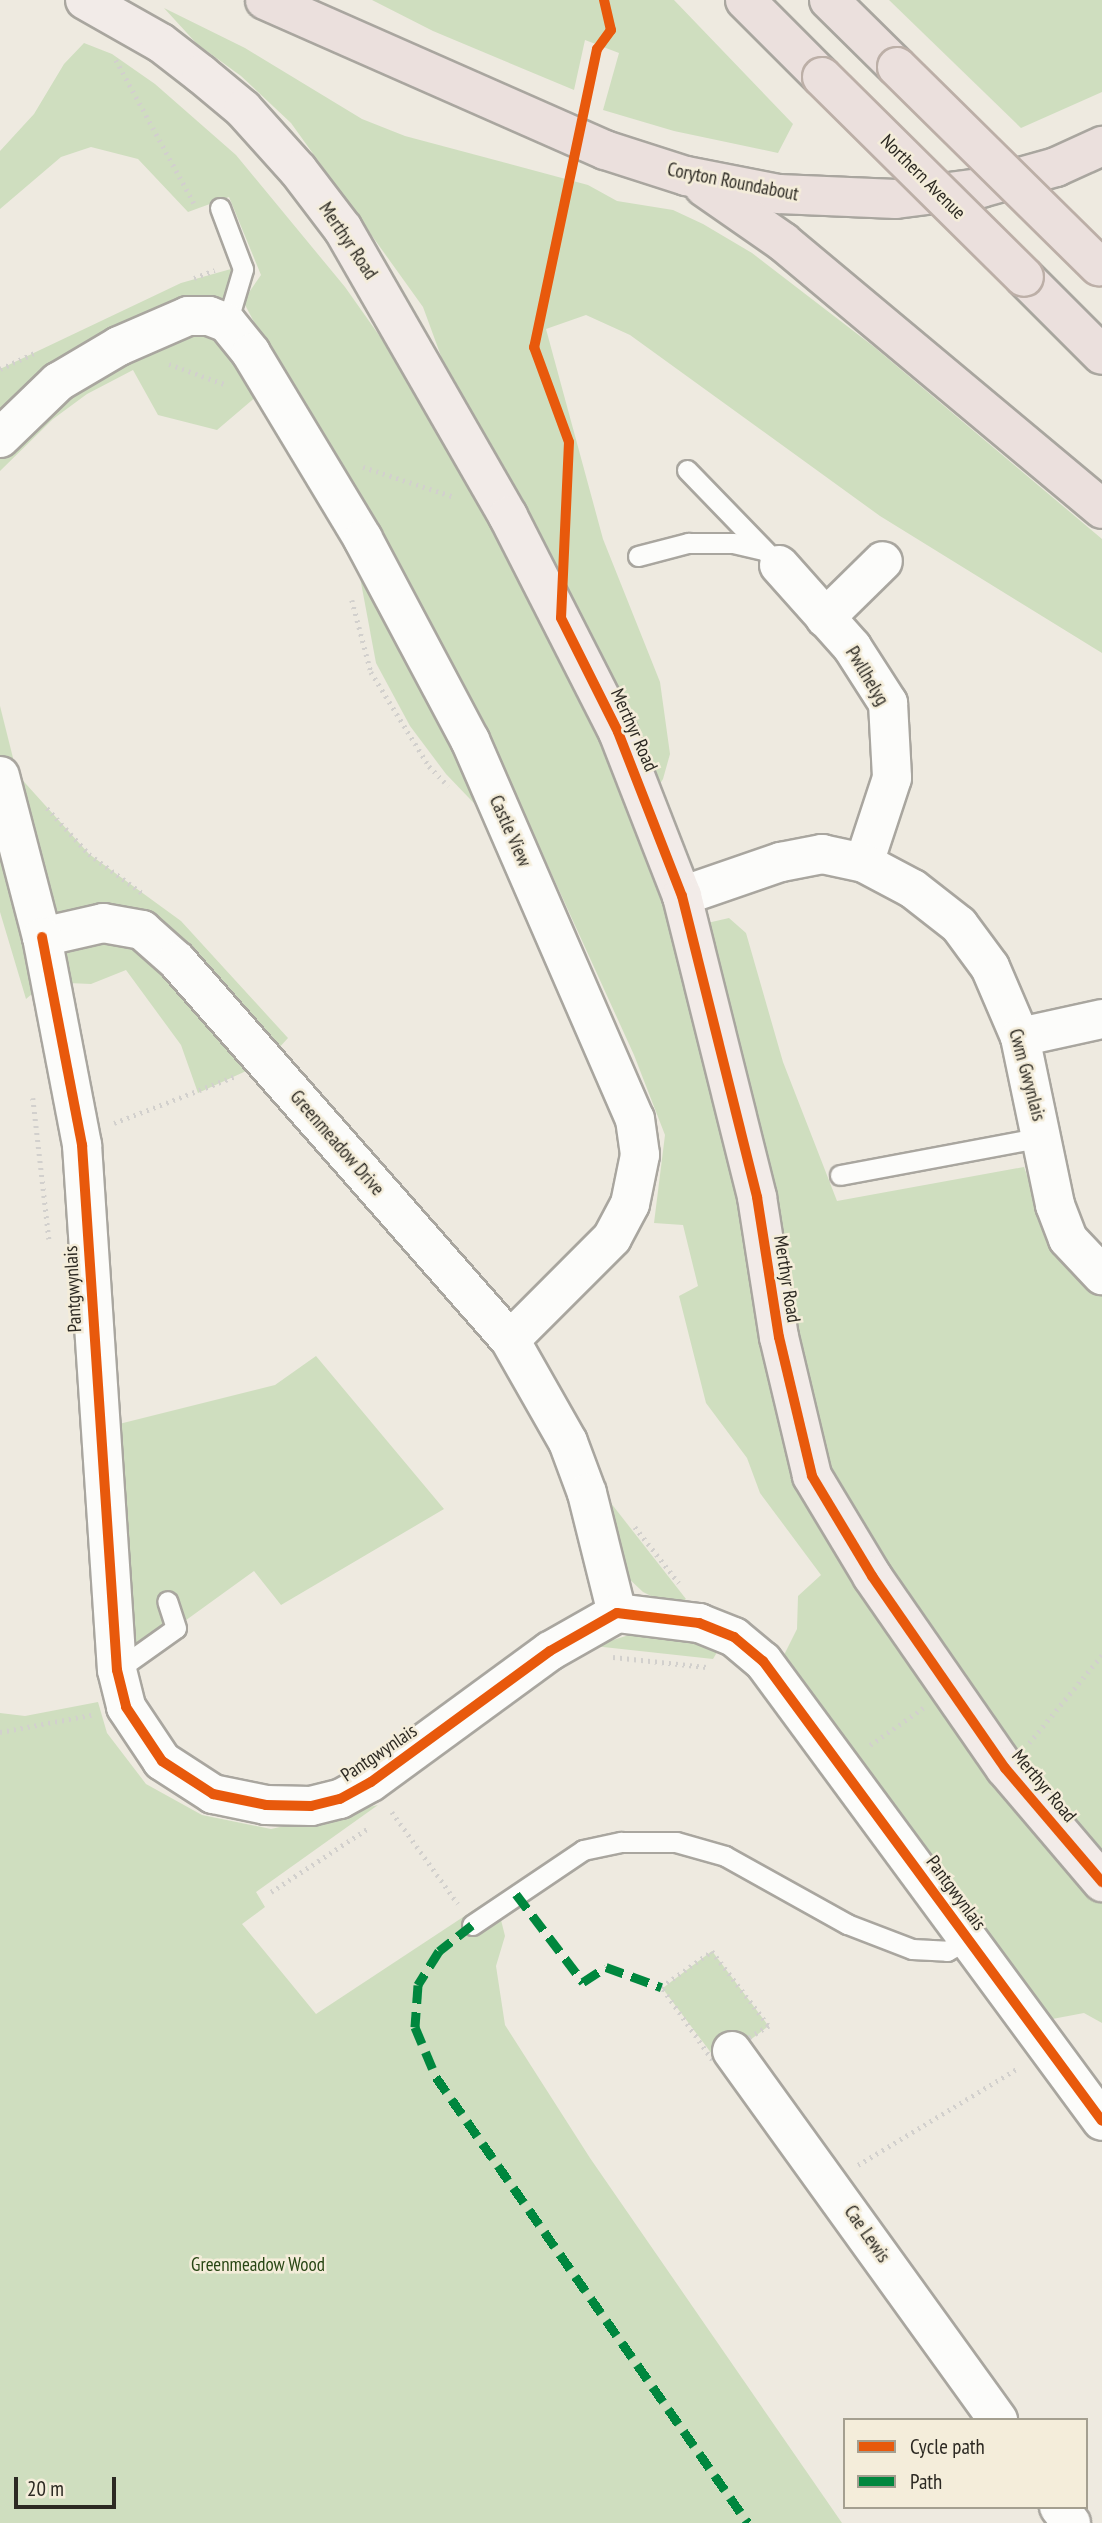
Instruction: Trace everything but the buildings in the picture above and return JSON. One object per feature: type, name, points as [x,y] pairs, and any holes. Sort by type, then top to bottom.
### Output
[{"type":"highway","name":"Coryton Roundabout","points":[[265,0],[520,115],[686,176],[779,194],[896,199],[981,188],[1056,167],[1102,146]]},
{"type":"highway","name":"Northern Avenue","points":[[745,0],[1102,355]]},
{"type":"highway","points":[[829,0],[1100,267]]},
{"type":"highway","points":[[686,176],[783,242],[1102,509]]},
{"type":"main road","name":"Merthyr Road","points":[[85,0],[161,43],[243,109],[344,229],[461,431],[567,629],[618,732],[682,896],[757,1197],[779,1338],[812,1476],[872,1576],[1006,1769],[1102,1882]]},
{"type":"street","points":[[0,438],[58,382],[119,346],[188,316],[209,316],[227,323]]},
{"type":"street","name":"Castle View","points":[[227,323],[251,353],[363,539],[470,740],[635,1119],[640,1155],[630,1204],[612,1238],[510,1340]]},
{"type":"street","name":"Pwllhelyg","points":[[772,558],[852,647],[888,703],[892,778],[864,863]]},
{"type":"street","points":[[825,618],[883,561]]},
{"type":"street","points":[[0,776],[42,937]]},
{"type":"street","name":"Cwm Gwynlais","points":[[682,896],[791,860],[822,854],[864,863],[912,889],[959,925],[990,967],[1020,1037],[1043,1137],[1055,1205],[1068,1239],[1102,1275]]},
{"type":"street","name":"Greenmeadow Drive","points":[[42,937],[103,923],[142,930],[177,961],[510,1340],[568,1442],[587,1493],[617,1614]]},
{"type":"street","name":"Pantgwynlais","points":[[42,937],[80,1135],[117,1670],[126,1707],[162,1761],[213,1794],[266,1805],[311,1806],[340,1799],[382,1797],[550,1651],[617,1614],[708,1627],[734,1637],[773,1675],[1102,2121]]},
{"type":"street","points":[[1020,1037],[1102,1019]]},
{"type":"street","name":"Cae Lewis","points":[[732,2051],[831,2182],[997,2418]]},
{"type":"lane","points":[[220,208],[243,269],[227,323]]},
{"type":"lane","points":[[687,470],[772,558]]},
{"type":"lane","points":[[638,556],[688,543],[733,543],[772,558]]},
{"type":"lane","points":[[840,1175],[1043,1137]]},
{"type":"lane","points":[[117,1670],[176,1628],[167,1601]]},
{"type":"lane","points":[[472,1925],[583,1850],[621,1842],[676,1842],[725,1856],[847,1924],[912,1948],[947,1951],[968,1938]]},
{"type":"path","points":[[109,48],[195,204]]},
{"type":"path","points":[[119,346],[280,405]]},
{"type":"path","points":[[356,465],[457,499]]},
{"type":"path","points":[[80,1135],[198,1093],[266,1062]]},
{"type":"path","points":[[33,1091],[51,1252]]},
{"type":"path","points":[[626,1515],[684,1588]]},
{"type":"path","points":[[550,1651],[773,1675]]},
{"type":"path","points":[[1006,1769],[1077,1690],[1102,1655]]},
{"type":"path","points":[[840,1766],[950,1689]]},
{"type":"path","points":[[0,1732],[126,1707]]},
{"type":"path","points":[[382,1797],[382,1819]]},
{"type":"path","points":[[382,1797],[472,1925]]},
{"type":"path","points":[[271,1892],[370,1827]]},
{"type":"path","points":[[712,1951],[769,2026],[732,2051],[712,2060],[661,1987],[712,1951]]},
{"type":"path","points":[[831,2182],[1048,2050]]},
{"type":"green space","points":[[372,0],[674,0],[793,124],[778,153],[674,131],[603,110],[619,53],[585,40],[574,90],[433,31]]},
{"type":"green space","points":[[889,0],[1102,0],[1102,92],[1021,128]]},
{"type":"green space","points":[[164,8],[245,48],[362,119],[405,136],[588,185],[617,201],[673,210],[703,224],[752,253],[873,346],[1102,539],[1102,653],[880,516],[630,335],[586,315],[546,329],[603,539],[660,682],[670,754],[663,779],[647,805],[690,927],[729,918],[746,933],[783,1062],[837,1201],[1024,1167],[1056,1254],[1102,1295],[1102,2023],[1084,2013],[1047,2020],[782,1659],[797,1629],[798,1596],[821,1575],[760,1493],[747,1458],[706,1403],[679,1296],[698,1286],[683,1225],[654,1223],[665,1135],[634,1055],[477,710],[288,387],[243,301],[261,275],[229,197],[188,212],[138,159],[91,147],[61,157],[0,209],[0,151],[34,114],[64,64],[84,43],[112,54],[155,84],[236,155],[345,287],[405,372],[429,387],[445,367],[423,307],[291,123],[241,76],[197,44]]},
{"type":"green space","points":[[231,269],[257,396],[217,430],[158,415],[133,370],[87,394],[53,419],[0,471],[0,369],[181,283]]},
{"type":"green space","points":[[354,545],[492,822],[446,774],[410,726],[376,663]]},
{"type":"green space","points":[[0,706],[17,774],[89,854],[181,921],[288,1038],[266,1062],[198,1093],[181,1045],[126,970],[91,984],[46,982],[26,999],[0,912]]},
{"type":"green space","points":[[316,1356],[444,1509],[281,1605],[254,1571],[117,1670],[99,1429],[275,1385]]},
{"type":"green space","points":[[596,1484],[686,1599],[674,1607],[643,1592],[625,1575]]},
{"type":"green space","points":[[672,1634],[719,1649],[713,1659],[594,1646],[629,1635]]},
{"type":"green space","name":"Greenmeadow Wood","points":[[98,1702],[107,1733],[146,1784],[202,1815],[271,1829],[378,1805],[256,1892],[265,1907],[242,1924],[316,2014],[495,1896],[505,1936],[496,1966],[505,2025],[590,2158],[842,2523],[0,2523],[0,1713],[25,1716]]},
{"type":"green space","points":[[712,1951],[769,2026],[719,2063],[662,1988]]},
{"type":"marked path","points":[[516,1894],[583,1982],[606,1967],[661,1987]]},
{"type":"marked path","points":[[472,1925],[439,1951],[418,1985],[415,2027],[436,2077],[748,2523]]},
{"type":"cycle path","points":[[604,0],[611,30],[597,49],[534,347],[569,442],[561,618],[618,732],[682,896],[757,1197],[779,1337],[812,1476],[872,1576],[1005,1768],[1102,1882]]},
{"type":"cycle path","points":[[42,937],[82,1145],[117,1670],[126,1707],[162,1761],[213,1794],[266,1805],[311,1806],[340,1799],[371,1782],[550,1651],[617,1613],[699,1623],[734,1637],[763,1661],[1102,2121]]}]
